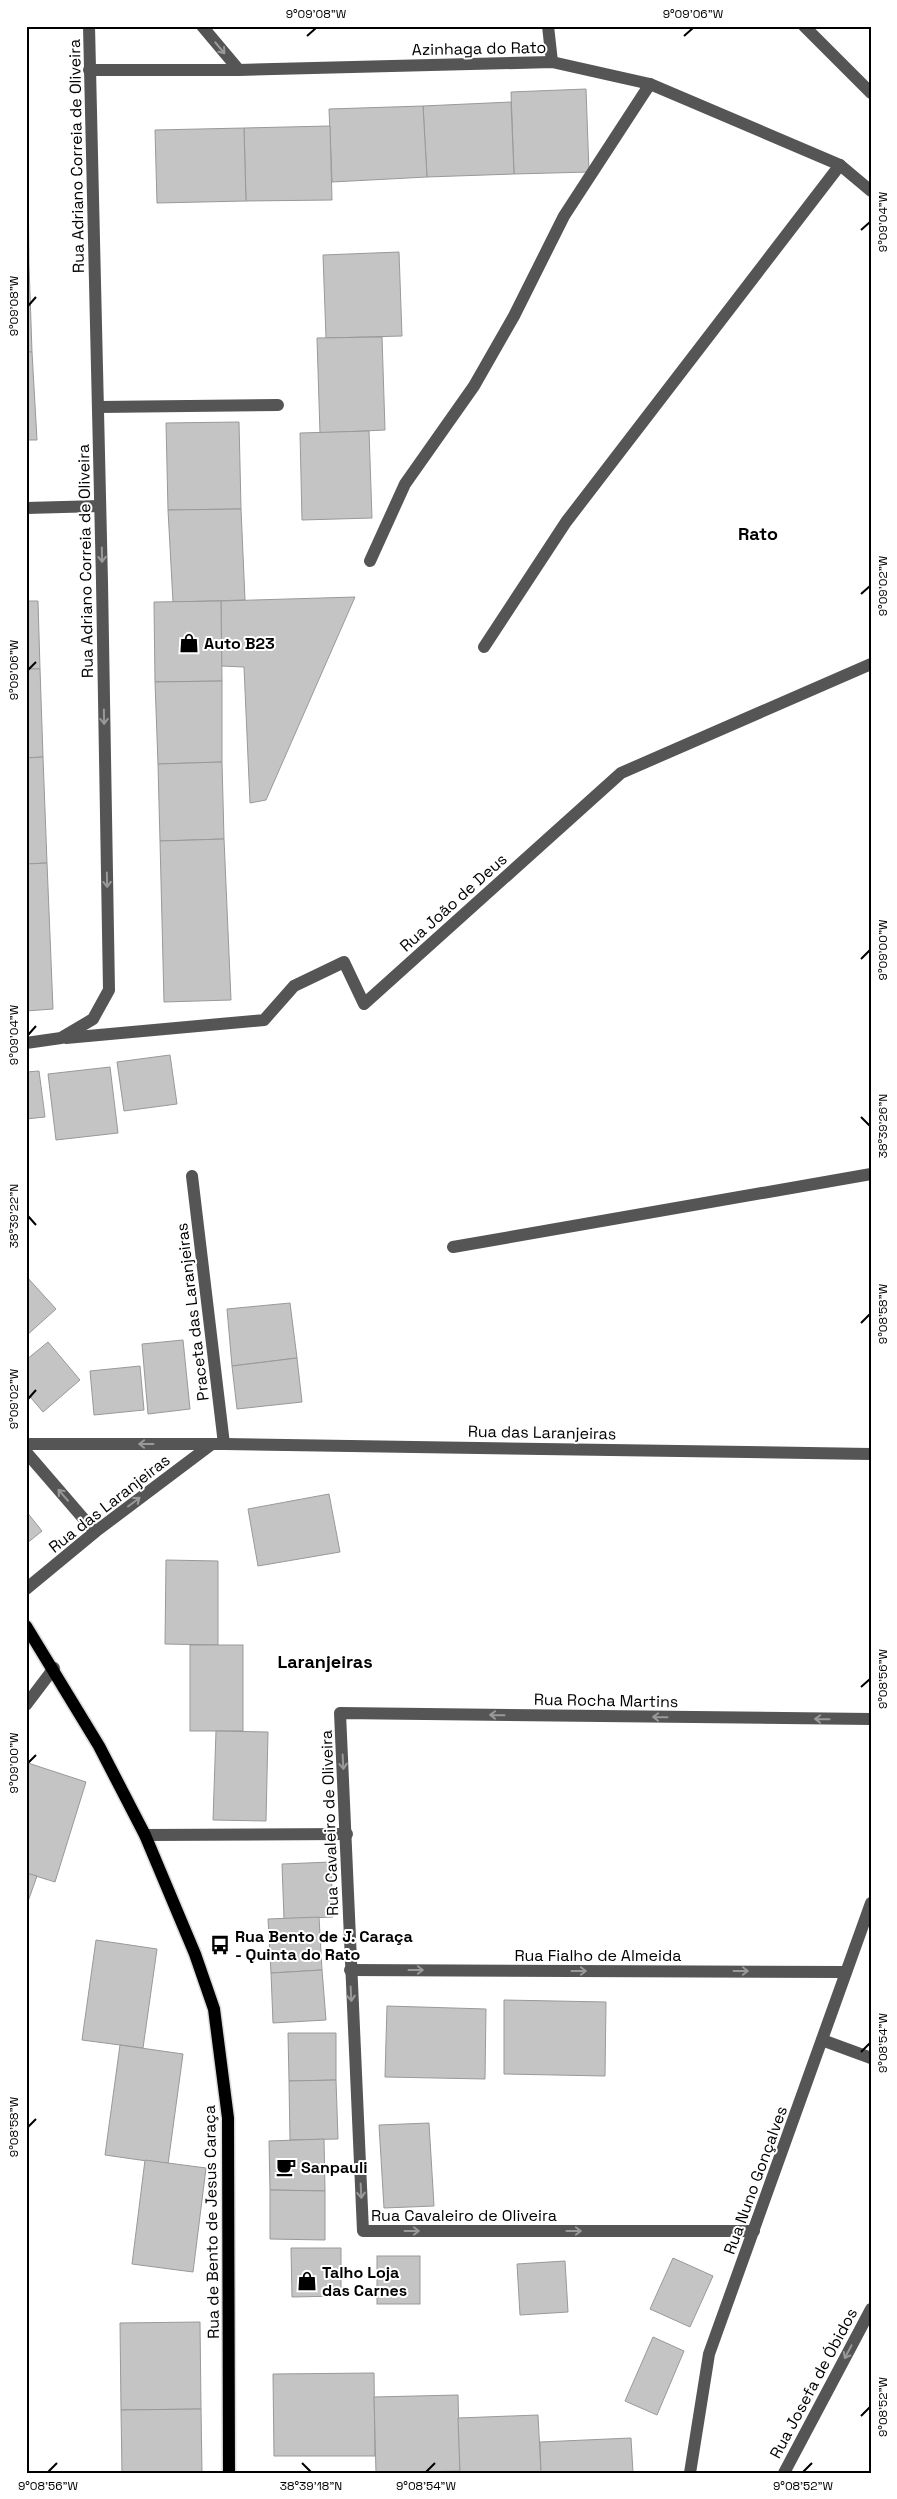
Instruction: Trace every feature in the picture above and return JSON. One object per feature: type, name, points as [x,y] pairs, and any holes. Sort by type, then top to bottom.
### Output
[{"type":"main road","name":"Rua de Bento de Jesus Caraça","points":[[26,1626],[54,1668],[99,1746],[145,1835],[195,1954],[214,2009],[228,2118],[229,2473]]},
{"type":"street","name":"Rua Adriano Correia de Oliveira","points":[[26,1043],[61,1038],[93,1019],[109,990],[89,26]]},
{"type":"street","points":[[202,26],[239,70]]},
{"type":"street","points":[[548,26],[552,62]]},
{"type":"street","points":[[804,26],[871,94]]},
{"type":"street","name":"Azinhaga do Rato","points":[[89,70],[239,70],[552,62],[650,84],[840,165],[871,191]]},
{"type":"street","points":[[370,561],[405,484],[474,386],[514,316],[564,216],[650,84]]},
{"type":"street","points":[[484,646],[566,522],[840,165]]},
{"type":"street","points":[[98,407],[278,405]]},
{"type":"street","points":[[26,508],[100,506]]},
{"type":"street","name":"Rua João de Deus","points":[[61,1038],[264,1020],[294,986],[344,962],[364,1004],[621,773],[871,664]]},
{"type":"street","points":[[453,1247],[871,1174]]},
{"type":"street","name":"Praceta das Laranjeiras","points":[[192,1176],[218,1444]]},
{"type":"street","name":"Rua das Laranjeiras","points":[[26,1444],[218,1444],[871,1454]]},
{"type":"street","name":"Rua das Laranjeiras","points":[[26,1589],[95,1532],[218,1444]]},
{"type":"street","points":[[26,1452],[95,1532]]},
{"type":"street","points":[[26,1705],[54,1668]]},
{"type":"street","name":"Rua Rocha Martins","points":[[340,1713],[871,1719]]},
{"type":"street","name":"Rua Cavaleiro de Oliveira","points":[[340,1713],[347,1834],[350,1970],[363,2231],[754,2231]]},
{"type":"street","points":[[145,1835],[347,1834]]},
{"type":"street","name":"Rua Nuno Gonçalves","points":[[690,2473],[709,2354],[871,1903]]},
{"type":"street","name":"Rua Fialho de Almeida","points":[[350,1970],[846,1972]]},
{"type":"street","points":[[822,2040],[871,2058]]},
{"type":"street","name":"Rua Josefa de Óbidos","points":[[784,2473],[871,2309]]},
{"type":"building","points":[[26,26],[27,26],[26,90]]},
{"type":"building","points":[[586,89],[589,172],[514,174],[511,92]]},
{"type":"building","points":[[26,90],[28,176],[26,176]]},
{"type":"building","points":[[511,102],[514,174],[427,177],[423,106]]},
{"type":"building","points":[[423,106],[427,177],[332,182],[329,109]]},
{"type":"building","points":[[330,126],[332,200],[246,201],[244,128]]},
{"type":"building","points":[[244,128],[246,201],[157,203],[155,130]]},
{"type":"building","points":[[26,176],[28,176],[29,265],[26,265]]},
{"type":"building","points":[[399,252],[402,336],[326,338],[323,255]]},
{"type":"building","points":[[26,265],[29,265],[32,352],[26,352]]},
{"type":"building","points":[[382,337],[385,430],[320,433],[317,338]]},
{"type":"building","points":[[26,352],[32,352],[37,440],[26,440]]},
{"type":"building","points":[[239,422],[241,509],[168,510],[166,423]]},
{"type":"building","points":[[369,431],[372,518],[302,520],[300,433]]},
{"type":"building","points":[[241,509],[245,600],[173,602],[168,510]]},
{"type":"building","points":[[355,597],[266,800],[250,803],[244,667],[221,666],[221,601]]},
{"type":"building","points":[[26,601],[38,601],[40,669],[26,669]]},
{"type":"building","points":[[221,601],[222,681],[155,682],[154,602]]},
{"type":"building","points":[[26,669],[40,669],[43,757],[26,758]]},
{"type":"building","points":[[222,681],[222,762],[158,764],[155,682]]},
{"type":"building","points":[[43,757],[47,863],[26,864],[26,758]]},
{"type":"building","points":[[222,762],[224,839],[160,841],[158,764]]},
{"type":"building","points":[[224,839],[231,1000],[164,1002],[160,841]]},
{"type":"building","points":[[47,863],[53,1009],[26,1011],[26,864]]},
{"type":"building","points":[[170,1055],[177,1104],[124,1111],[117,1062]]},
{"type":"building","points":[[110,1067],[118,1133],[56,1140],[48,1074]]},
{"type":"building","points":[[39,1071],[45,1117],[26,1119],[26,1072]]},
{"type":"building","points":[[26,1276],[56,1309],[26,1336]]},
{"type":"building","points":[[290,1303],[297,1358],[232,1366],[227,1309]]},
{"type":"building","points":[[183,1340],[190,1409],[148,1414],[142,1344]]},
{"type":"building","points":[[48,1342],[80,1380],[43,1412],[26,1392],[26,1360]]},
{"type":"building","points":[[297,1358],[302,1402],[237,1409],[232,1366]]},
{"type":"building","points":[[140,1366],[144,1410],[94,1415],[90,1371]]},
{"type":"building","points":[[329,1494],[340,1552],[258,1566],[248,1509]]},
{"type":"building","points":[[26,1511],[42,1531],[26,1544]]},
{"type":"building","points":[[166,1560],[218,1561],[218,1645],[165,1644]]},
{"type":"building","points":[[190,1645],[243,1645],[243,1731],[190,1731]]},
{"type":"building","points":[[216,1731],[268,1732],[266,1821],[213,1820]]},
{"type":"building","points":[[28,1763],[86,1782],[55,1882],[26,1873]]},
{"type":"building","points":[[331,1862],[333,1917],[284,1919],[282,1864]]},
{"type":"building","points":[[26,1873],[37,1876],[26,1907]]},
{"type":"building","points":[[319,1917],[322,1970],[271,1973],[268,1919]]},
{"type":"building","points":[[96,1940],[157,1949],[143,2048],[82,2040]]},
{"type":"building","points":[[322,1970],[326,2020],[273,2023],[271,1973]]},
{"type":"building","points":[[504,2000],[606,2002],[605,2076],[504,2074]]},
{"type":"building","points":[[387,2006],[486,2009],[485,2079],[385,2077]]},
{"type":"building","points":[[288,2033],[336,2033],[336,2080],[289,2081]]},
{"type":"building","points":[[120,2045],[183,2054],[168,2164],[105,2155]]},
{"type":"building","points":[[336,2080],[338,2139],[290,2140],[289,2081]]},
{"type":"building","points":[[429,2123],[434,2206],[384,2208],[379,2125]]},
{"type":"building","points":[[324,2139],[325,2191],[270,2190],[269,2141]]},
{"type":"building","points":[[145,2160],[206,2168],[193,2272],[132,2264]]},
{"type":"building","points":[[270,2190],[325,2191],[325,2240],[270,2239]]},
{"type":"building","points":[[291,2248],[341,2248],[341,2296],[292,2297]]},
{"type":"building","points":[[377,2256],[420,2256],[420,2304],[377,2304]]},
{"type":"building","points":[[673,2258],[713,2276],[690,2327],[650,2309]]},
{"type":"building","points":[[565,2261],[568,2312],[520,2315],[517,2264]]},
{"type":"building","points":[[200,2322],[201,2409],[121,2410],[120,2323]]},
{"type":"building","points":[[653,2337],[684,2351],[657,2415],[625,2401]]},
{"type":"building","points":[[374,2373],[375,2456],[274,2456],[273,2374]]},
{"type":"building","points":[[458,2395],[460,2471],[376,2473],[374,2397]]},
{"type":"building","points":[[201,2409],[202,2473],[122,2473],[121,2410]]},
{"type":"building","points":[[538,2415],[541,2473],[460,2473],[458,2418]]},
{"type":"building","points":[[631,2438],[633,2473],[541,2473],[540,2442]]},
{"type":"place","name":"Auto B23","points":[[189,643]]},
{"type":"place","name":"Rua Bento de J. Caraça - Quinta do Rato","points":[[220,1945]]},
{"type":"place","name":"Sanpauli","points":[[286,2167]]},
{"type":"place","name":"Talho Loja das Carnes","points":[[307,2281]]},
{"type":"district","name":"Rato","points":[[758,534]]},
{"type":"district","name":"Laranjeiras","points":[[325,1662]]}]
